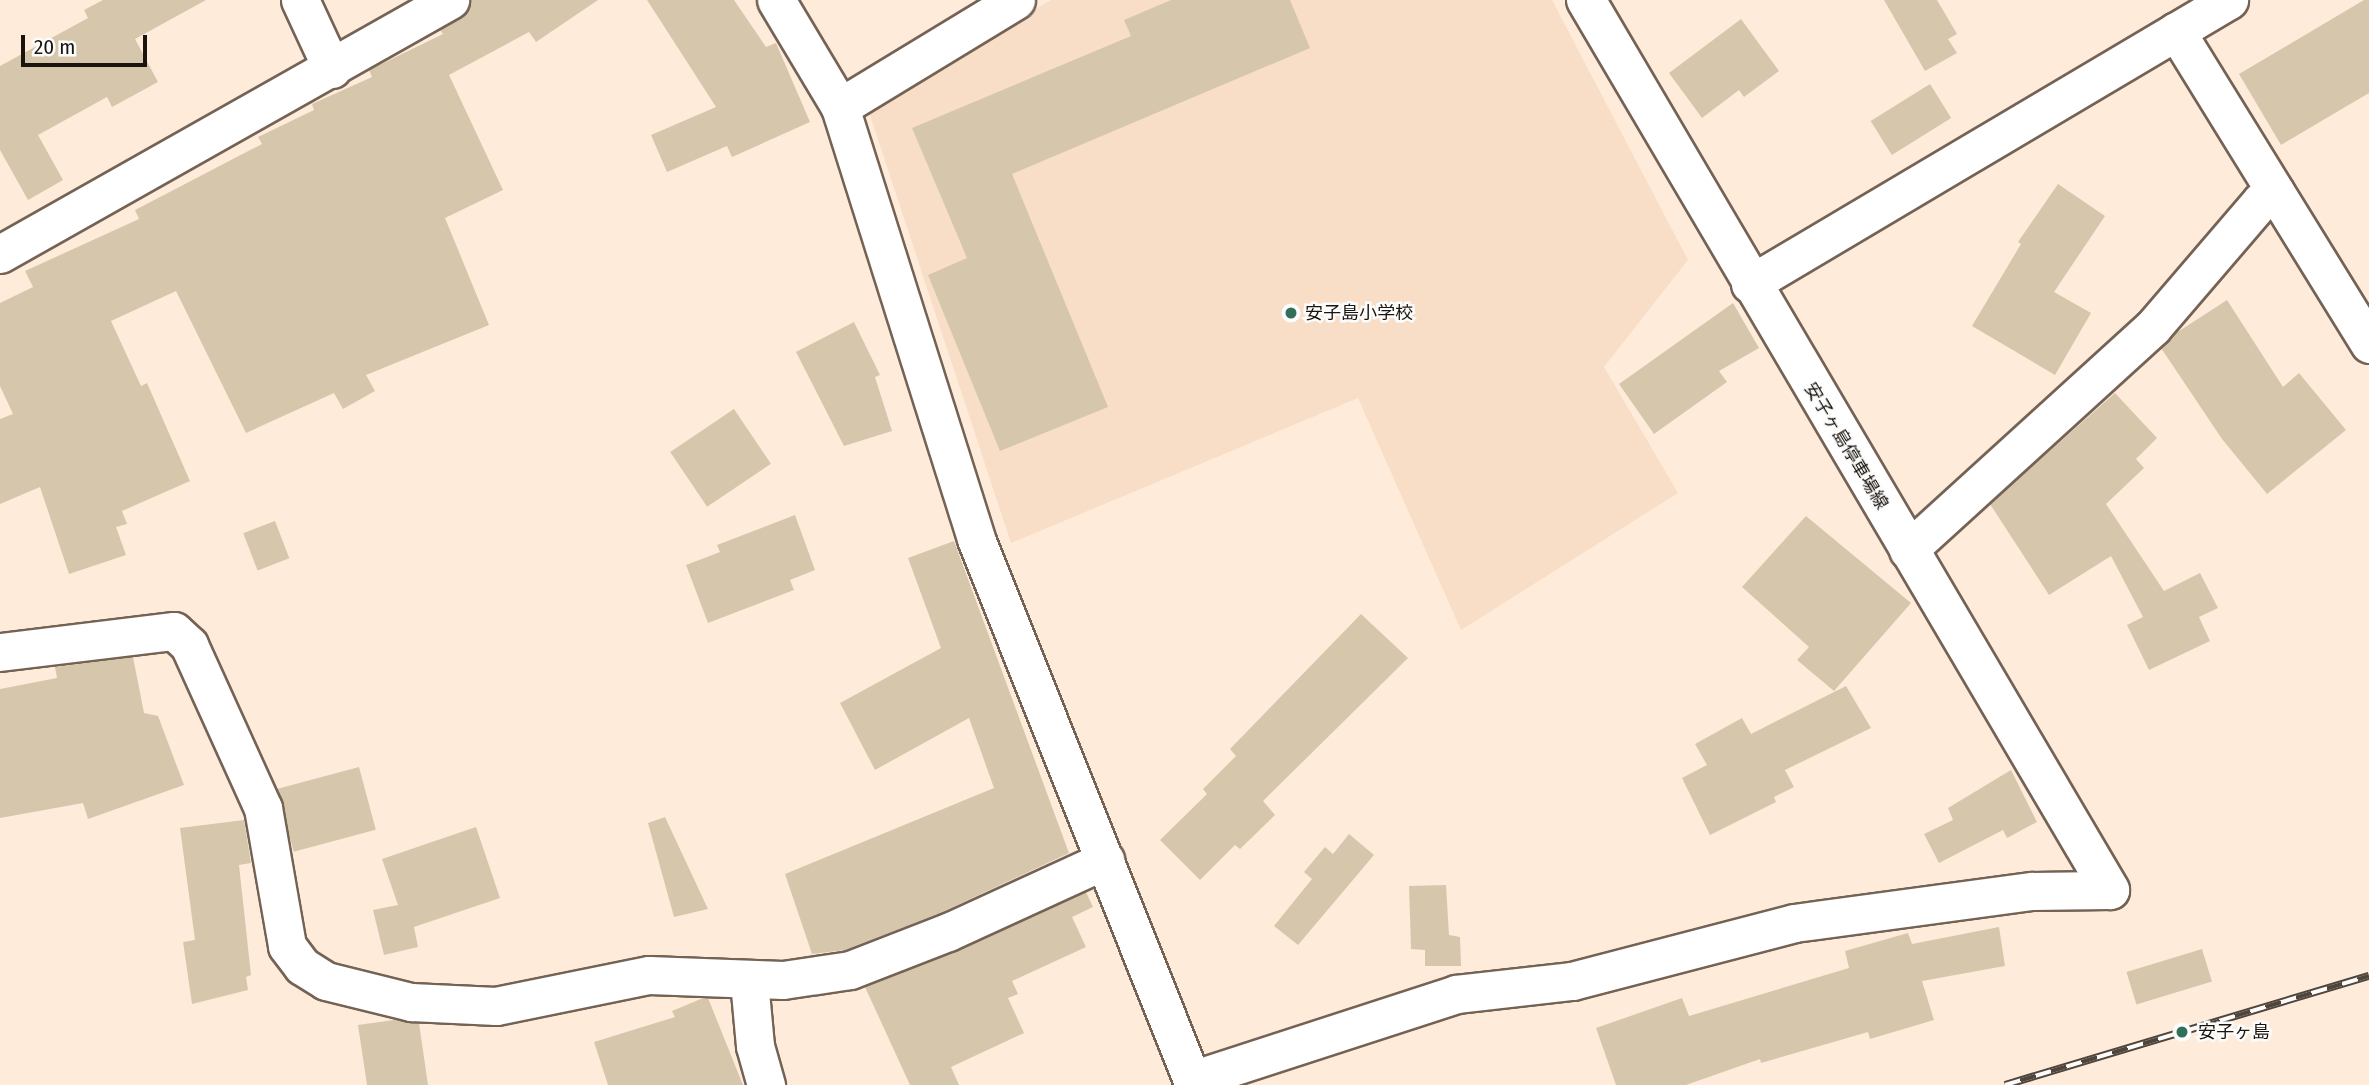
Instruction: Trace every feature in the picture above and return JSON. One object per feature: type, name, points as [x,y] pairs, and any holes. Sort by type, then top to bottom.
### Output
[{"type":"main road","name":"安子ヶ島停車場線","points":[[1586,0],[1750,284],[2110,890]]},
{"type":"street","points":[[300,0],[332,69]]},
{"type":"street","points":[[0,254],[450,0]]},
{"type":"street","points":[[776,0],[840,107],[976,539],[1193,1082],[1456,995],[1572,981],[1794,923],[2032,891],[2110,890]]},
{"type":"street","points":[[840,107],[1016,0]]},
{"type":"street","points":[[1750,284],[2230,0]]},
{"type":"street","points":[[2176,31],[2369,344]]},
{"type":"street","points":[[1908,550],[2153,327],[2261,201],[2275,192]]},
{"type":"street","points":[[0,652],[156,630],[174,631],[184,640],[263,808],[282,935],[302,966],[326,981],[411,1002],[496,1006],[649,975],[783,981],[850,970],[947,932],[1104,860]]},
{"type":"street","points":[[749,981],[753,1036],[766,1085]]},
{"type":"shaded area","name":"安子島小学校","points":[[1051,0],[1552,0],[1688,260],[1604,367],[1678,493],[1461,630],[1358,398],[1011,543],[868,109]]},
{"type":"building","points":[[103,0],[206,0],[135,39],[158,82],[112,107],[107,97],[38,135],[63,180],[28,200],[0,150],[0,66],[88,18],[84,10]]},
{"type":"building","points":[[471,0],[598,0],[536,42],[529,32],[449,75],[503,190],[445,218],[489,325],[366,375],[375,391],[343,409],[334,393],[246,433],[176,291],[111,321],[141,386],[147,383],[190,481],[122,511],[127,524],[116,527],[126,555],[69,574],[40,487],[0,504],[0,419],[13,414],[0,386],[0,303],[33,287],[25,271],[139,219],[135,210],[262,144],[258,137],[314,110],[312,104],[372,77],[369,70],[443,34],[440,30],[468,11]]},
{"type":"building","points":[[647,0],[734,0],[766,47],[776,43],[810,122],[732,157],[727,146],[667,172],[651,135],[716,107]]},
{"type":"building","points":[[1171,0],[1290,0],[1310,48],[1012,174],[1108,407],[1000,451],[928,275],[967,258],[912,128],[1131,36],[1124,20]]},
{"type":"building","points":[[1884,0],[1937,0],[1957,34],[1948,39],[1957,53],[1925,71]]},
{"type":"building","points":[[2364,0],[2369,0],[2369,93],[2281,145],[2239,74]]},
{"type":"building","points":[[1741,19],[1779,71],[1744,97],[1739,90],[1702,118],[1669,73]]},
{"type":"building","points":[[1930,84],[1951,118],[1892,155],[1871,121]]},
{"type":"building","points":[[2058,184],[2105,216],[2054,292],[2091,313],[2055,375],[1972,326],[2021,244],[2018,242]]},
{"type":"building","points":[[2227,300],[2283,387],[2299,373],[2346,430],[2267,494],[2222,439],[2161,348],[2176,333]]},
{"type":"building","points":[[1733,303],[1759,348],[1719,371],[1727,382],[1654,434],[1619,384]]},
{"type":"building","points":[[854,322],[880,375],[875,377],[892,431],[844,446],[796,352]]},
{"type":"building","points":[[2115,393],[2157,438],[2136,459],[2144,468],[2106,504],[2164,591],[2200,573],[2218,608],[2199,617],[2210,641],[2149,670],[2127,625],[2143,617],[2111,556],[2049,595],[1990,504]]},
{"type":"building","points":[[734,409],[771,464],[707,507],[670,452]]},
{"type":"building","points":[[795,515],[815,570],[790,580],[794,590],[708,623],[686,565],[720,552],[717,545]]},
{"type":"building","points":[[1806,516],[1911,603],[1834,691],[1797,660],[1809,647],[1742,587]]},
{"type":"building","points":[[275,521],[289,558],[258,571],[243,533]]},
{"type":"building","points":[[954,541],[1069,853],[940,913],[845,950],[812,954],[785,874],[994,788],[969,718],[875,770],[840,703],[941,648],[908,558]]},
{"type":"building","points":[[1361,614],[1408,658],[1263,801],[1275,815],[1240,849],[1235,845],[1200,880],[1160,840],[1207,794],[1203,789],[1236,756],[1230,749]]},
{"type":"building","points":[[133,657],[144,713],[158,716],[184,785],[88,819],[83,803],[0,818],[0,689],[57,678],[55,667]]},
{"type":"building","points":[[1846,686],[1871,728],[1785,770],[1794,787],[1774,797],[1776,802],[1710,835],[1682,778],[1707,765],[1695,744],[1742,718],[1751,734]]},
{"type":"building","points":[[359,767],[376,830],[294,852],[277,789]]},
{"type":"building","points":[[2011,770],[2037,822],[2007,838],[2003,830],[1939,863],[1924,834],[1953,820],[1948,808]]},
{"type":"building","points":[[665,817],[708,909],[674,917],[648,823]]},
{"type":"building","points":[[244,820],[251,863],[239,865],[251,975],[246,977],[248,990],[192,1004],[183,942],[195,940],[180,828]]},
{"type":"building","points":[[476,827],[500,898],[414,927],[418,947],[384,955],[373,910],[398,905],[382,859]]},
{"type":"building","points":[[1349,834],[1374,855],[1298,945],[1274,926],[1312,879],[1304,872],[1325,847],[1333,854]]},
{"type":"building","points":[[1446,885],[1449,935],[1460,937],[1461,966],[1425,966],[1425,950],[1411,949],[1409,886]]},
{"type":"building","points":[[1086,892],[1093,907],[1072,917],[1086,947],[1012,981],[1018,994],[1008,998],[1024,1033],[951,1067],[959,1085],[910,1085],[865,987]]},
{"type":"building","points":[[1999,927],[2005,966],[1922,981],[1934,1020],[1870,1039],[1868,1032],[1761,1063],[1760,1059],[1686,1085],[1616,1085],[1596,1028],[1682,998],[1689,1016],[1849,968],[1845,951],[1908,933],[1912,944]]},
{"type":"building","points":[[2202,949],[2212,982],[2136,1005],[2126,972]]},
{"type":"building","points":[[708,998],[743,1085],[608,1085],[594,1042],[675,1017],[672,1011]]},
{"type":"building","points":[[394,1020],[419,1023],[428,1085],[367,1085],[358,1025]]},
{"type":"railway","points":[[2005,1085],[2369,976]]},
{"type":"place","name":"安子島小学校","points":[[1291,313]]},
{"type":"place","name":"安子ヶ島","points":[[2182,1032]]}]
